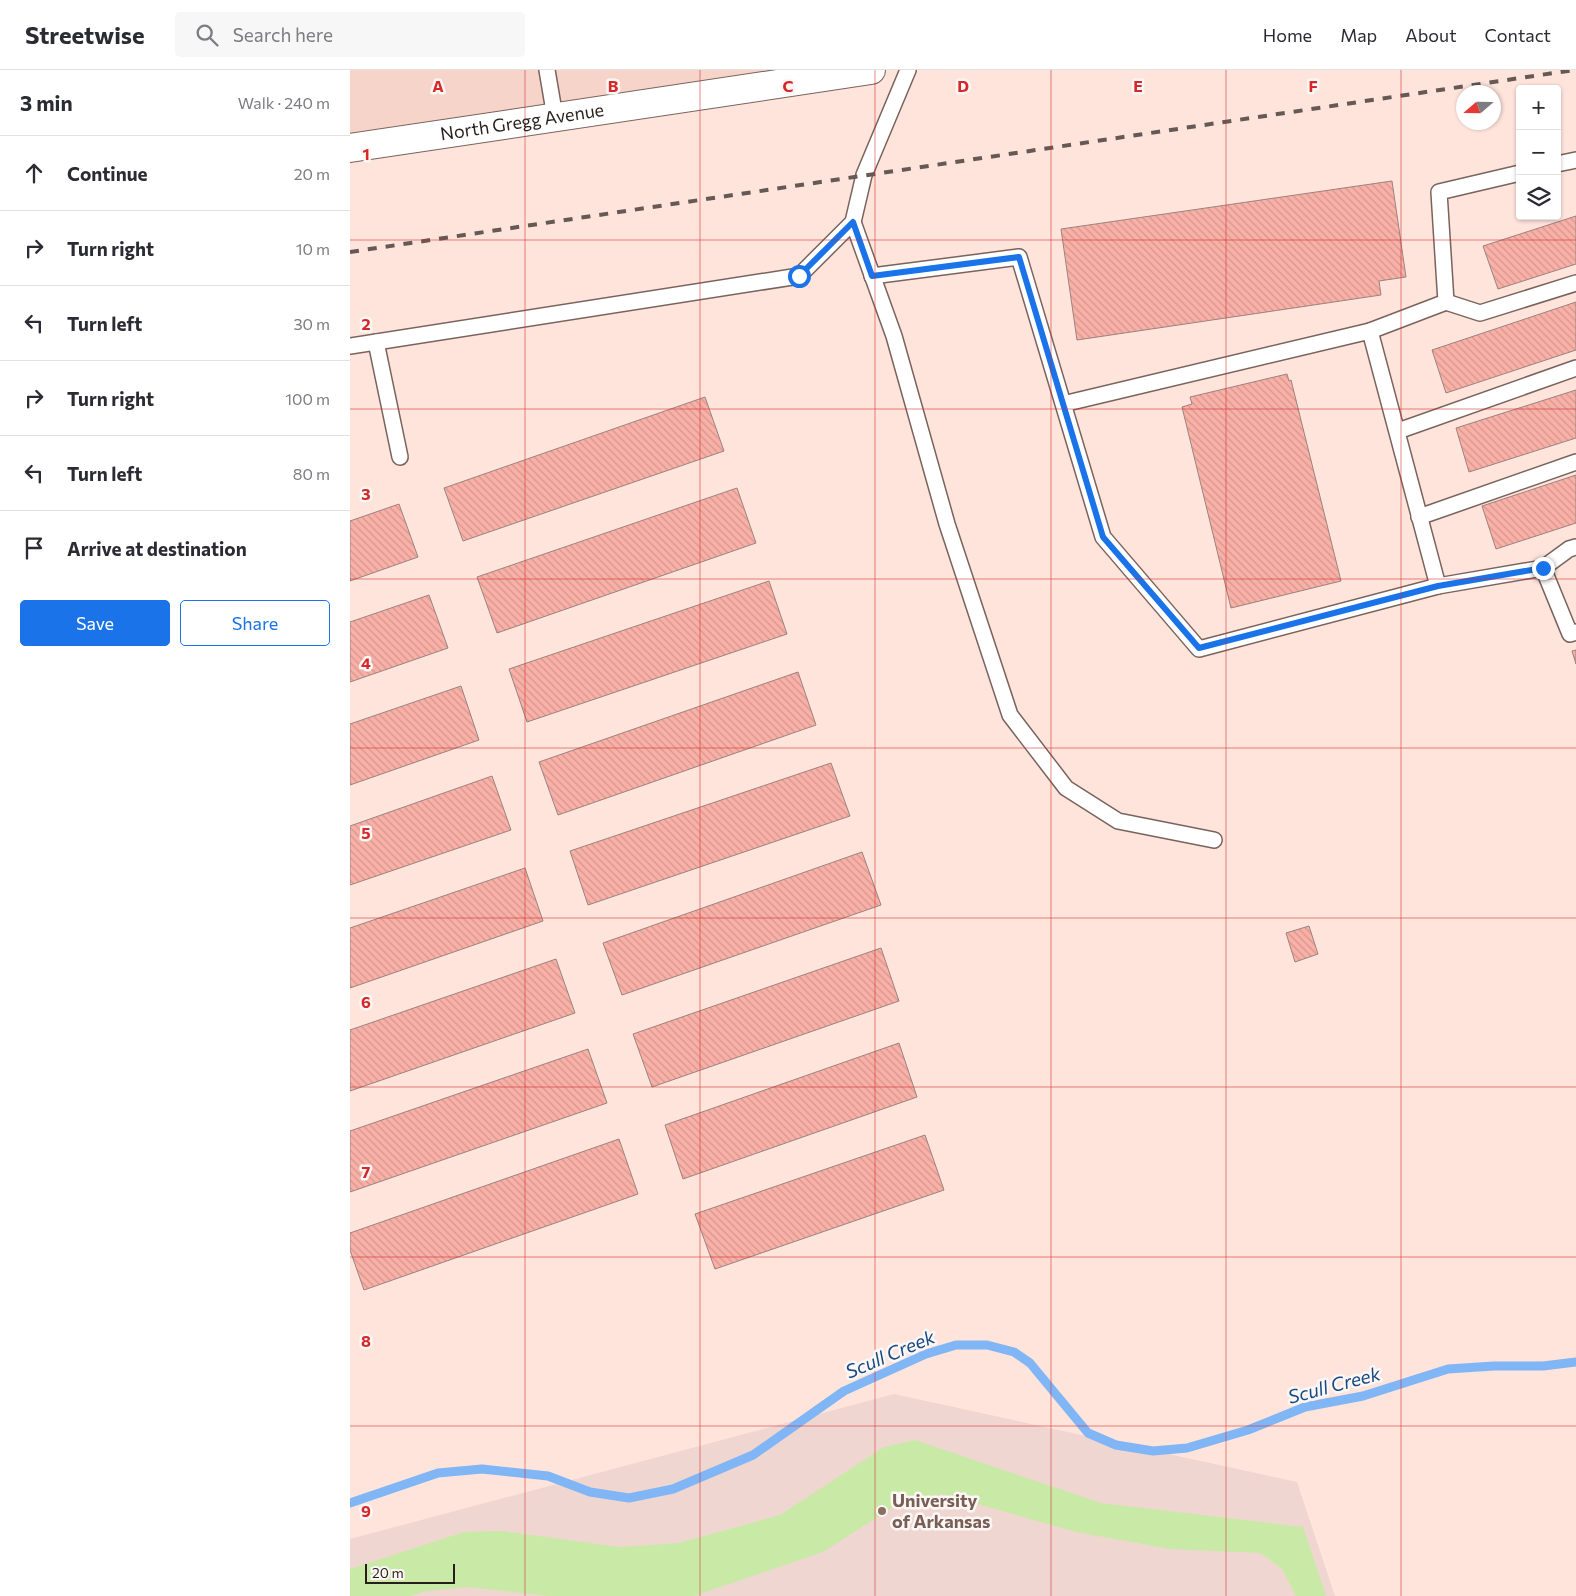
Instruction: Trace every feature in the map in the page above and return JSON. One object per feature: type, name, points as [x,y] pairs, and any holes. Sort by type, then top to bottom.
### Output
[{"type":"main road","name":"North Gregg Avenue","points":[[350,148],[871,70]]},
{"type":"lane","points":[[547,70],[555,117]]},
{"type":"lane","points":[[350,346],[799,276],[853,222],[864,175],[908,70]]},
{"type":"lane","points":[[1561,163],[1576,160]]},
{"type":"lane","points":[[1446,302],[1439,192],[1516,174]]},
{"type":"lane","points":[[853,222],[894,336],[946,524],[1010,715],[1066,788],[1118,821],[1214,840]]},
{"type":"lane","points":[[872,276],[1019,257],[1103,537],[1199,648],[1438,586],[1543,568],[1569,549],[1576,547]]},
{"type":"lane","points":[[1063,404],[1370,331],[1446,302],[1480,313],[1576,283]]},
{"type":"lane","points":[[1370,331],[1438,586]]},
{"type":"lane","points":[[376,342],[400,457]]},
{"type":"lane","points":[[1398,431],[1576,368]]},
{"type":"lane","points":[[1420,517],[1576,462]]},
{"type":"lane","points":[[1543,568],[1570,634],[1576,632]]},
{"type":"shaded area","points":[[350,70],[832,70],[350,148]]},
{"type":"shaded area","name":"University of Arkansas","points":[[894,1394],[1297,1482],[1335,1596],[350,1596],[350,1539]]},
{"type":"green space","points":[[915,1440],[1101,1503],[1303,1527],[1326,1596],[1296,1596],[1282,1569],[1260,1553],[1170,1549],[1076,1532],[942,1494],[901,1502],[823,1552],[694,1596],[549,1596],[468,1587],[427,1591],[410,1596],[350,1596],[350,1569],[464,1532],[503,1531],[619,1547],[679,1543],[780,1515],[884,1447]]},
{"type":"building","points":[[1392,181],[1406,277],[1379,281],[1381,295],[1077,340],[1061,229]]},
{"type":"building","points":[[1576,216],[1576,264],[1498,289],[1483,246]]},
{"type":"building","points":[[1576,302],[1576,350],[1446,393],[1432,350]]},
{"type":"building","points":[[1287,374],[1289,381],[1291,380],[1341,581],[1231,608],[1182,407],[1192,404],[1190,397]]},
{"type":"building","points":[[1576,390],[1576,438],[1469,472],[1456,428]]},
{"type":"building","points":[[705,397],[724,451],[463,541],[444,488]]},
{"type":"building","points":[[1576,475],[1576,523],[1496,549],[1482,506]]},
{"type":"building","points":[[737,488],[756,543],[497,633],[477,577]]},
{"type":"building","points":[[399,504],[418,557],[350,581],[350,521]]},
{"type":"building","points":[[769,581],[787,634],[527,722],[509,669]]},
{"type":"building","points":[[429,595],[448,648],[350,682],[350,622]]},
{"type":"building","points":[[1576,650],[1576,664],[1572,651]]},
{"type":"building","points":[[798,672],[816,725],[558,815],[539,762]]},
{"type":"building","points":[[461,686],[479,740],[350,785],[350,724]]},
{"type":"building","points":[[831,763],[850,816],[588,905],[570,851]]},
{"type":"building","points":[[492,776],[511,830],[350,885],[350,826]]},
{"type":"building","points":[[862,852],[881,905],[622,995],[603,943]]},
{"type":"building","points":[[525,868],[543,921],[350,988],[350,928]]},
{"type":"building","points":[[1309,926],[1318,954],[1295,962],[1286,933]]},
{"type":"building","points":[[881,948],[899,1001],[652,1087],[633,1034]]},
{"type":"building","points":[[556,959],[575,1013],[350,1091],[350,1030]]},
{"type":"building","points":[[899,1043],[917,1097],[683,1179],[665,1125]]},
{"type":"building","points":[[588,1049],[607,1103],[350,1192],[350,1131]]},
{"type":"building","points":[[925,1135],[944,1190],[715,1269],[695,1214]]},
{"type":"building","points":[[619,1139],[638,1194],[364,1290],[350,1250],[350,1233]]},
{"type":"waterway","name":"Scull Creek","points":[[350,1503],[438,1473],[482,1469],[548,1476],[590,1492],[629,1498],[673,1489],[753,1455],[844,1391],[926,1354],[956,1345],[987,1345],[1014,1352],[1030,1363],[1088,1433],[1116,1445],[1153,1451],[1187,1448],[1248,1430],[1305,1407],[1363,1396],[1448,1369],[1494,1366],[1543,1366],[1576,1362]]},
{"type":"railway","points":[[350,252],[1574,70]]},
{"type":"place","name":"University of Arkansas","points":[[882,1511]]},
{"type":"route","points":[[799,276],[853,222],[872,276],[1019,257],[1103,537],[1199,648],[1438,586],[1543,568]]}]
